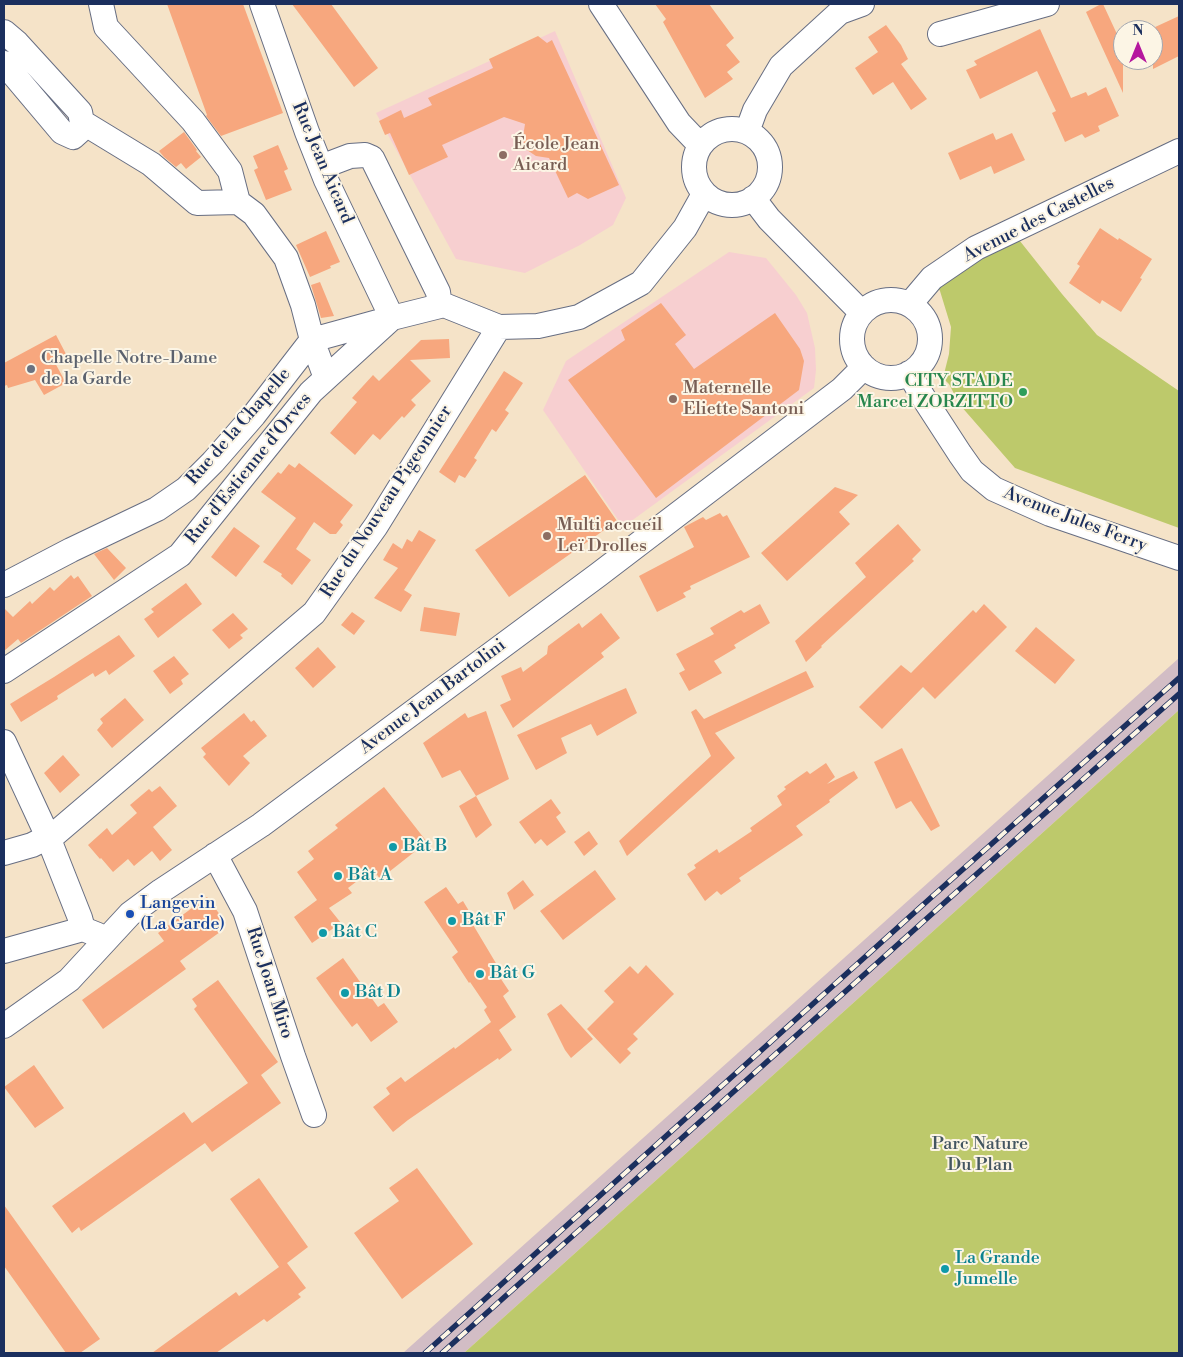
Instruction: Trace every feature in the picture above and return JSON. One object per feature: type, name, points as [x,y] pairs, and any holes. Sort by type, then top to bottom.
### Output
[{"type":"street","points":[[101,4],[106,27],[192,121],[230,171],[238,202]]},
{"type":"street","name":"Rue Jean Aicard","points":[[262,4],[321,167],[392,318]]},
{"type":"street","points":[[601,4],[679,123],[700,145]]},
{"type":"street","points":[[747,132],[755,110],[781,66],[840,12],[862,4]]},
{"type":"street","points":[[940,34],[1046,4]]},
{"type":"street","points":[[4,32],[17,43],[80,112],[83,128],[73,137],[62,132],[4,63]]},
{"type":"street","points":[[82,122],[151,164],[197,203],[238,202],[254,214],[286,258],[326,378]]},
{"type":"street","points":[[726,128],[737,128],[747,132],[757,138],[764,146],[768,155],[770,166],[764,188],[754,198],[735,205],[723,204],[713,200],[704,194],[694,175],[693,164],[695,154],[707,137],[716,132],[726,128]]},
{"type":"street","name":"Avenue des Castelles","points":[[910,304],[932,278],[976,248],[1179,151]]},
{"type":"street","points":[[321,167],[350,156],[365,155],[372,158],[438,292],[440,306],[444,305],[499,327],[538,326],[579,317],[641,284],[685,228],[704,194]]},
{"type":"street","points":[[754,198],[770,219],[861,312]]},
{"type":"street","points":[[881,300],[901,300],[910,304],[925,319],[929,329],[929,350],[918,367],[909,373],[900,377],[880,377],[864,367],[857,359],[851,338],[852,328],[861,312],[881,300]]},
{"type":"street","name":"Rue d'Estienne d'Orves","points":[[4,671],[180,555],[311,392],[392,318],[440,306]]},
{"type":"street","points":[[312,340],[392,318]]},
{"type":"street","name":"Rue du Nouveau Pigeonnier","points":[[4,853],[32,845],[56,833],[314,613],[376,526],[499,327]]},
{"type":"street","name":"Rue de la Chapelle","points":[[4,585],[71,550],[157,509],[186,489],[213,462],[254,415],[312,340]]},
{"type":"street","name":"Avenue Jean Bartolini","points":[[4,1026],[69,980],[130,914],[161,891],[261,825],[614,563],[842,389],[864,367]]},
{"type":"street","name":"Avenue Jules Ferry","points":[[909,373],[972,471],[994,488],[1050,514],[1179,558]]},
{"type":"street","points":[[4,742],[48,837],[83,929]]},
{"type":"street","name":"Rue Joan Miro","points":[[215,856],[245,911],[314,1114]]},
{"type":"street","points":[[4,951],[83,929],[106,939]]},
{"type":"shaded area","name":"École Jean Aicard","points":[[555,31],[626,198],[613,225],[580,245],[525,273],[456,259],[376,113]]},
{"type":"shaded area","name":"Maternelle Eliette Santoni","points":[[729,252],[766,258],[796,295],[807,313],[815,348],[816,370],[814,388],[623,527],[543,410],[566,361]]},
{"type":"shaded area","points":[[1179,658],[1179,710],[464,1353],[403,1353]]},
{"type":"green space","points":[[1012,231],[1097,335],[1179,391],[1179,528],[1015,468],[960,405],[949,384],[943,378],[949,354],[951,327],[940,291],[932,278]]},
{"type":"green space","name":"Parc Nature Du Plan","points":[[1179,710],[1179,1353],[464,1353]]},
{"type":"building","points":[[167,4],[243,4],[283,113],[221,136],[206,116]]},
{"type":"building","points":[[292,4],[331,4],[378,68],[354,87]]},
{"type":"building","points":[[655,4],[709,4],[734,38],[726,45],[740,62],[727,72],[733,79],[705,98],[663,22],[666,19]]},
{"type":"building","points":[[1103,4],[1113,26],[1113,70],[1123,70],[1123,93],[1086,12]]},
{"type":"building","points":[[1179,16],[1179,56],[1163,64],[1163,23]]},
{"type":"building","points":[[886,25],[901,45],[908,59],[901,64],[927,99],[911,110],[893,82],[873,95],[855,68],[878,52],[868,37]]},
{"type":"building","points":[[1040,29],[1071,98],[1086,92],[1088,96],[1106,87],[1119,116],[1098,126],[1100,131],[1085,138],[1082,134],[1065,142],[1052,113],[1056,111],[1037,71],[980,99],[966,70],[977,65],[974,61]]},
{"type":"building","points":[[538,36],[547,43],[552,40],[619,185],[588,199],[577,193],[568,198],[549,158],[536,156],[527,150],[523,137],[525,124],[504,117],[442,145],[448,157],[409,175],[390,133],[385,135],[379,121],[401,110],[404,118],[432,105],[428,98],[493,68],[489,59]]},
{"type":"building","points":[[184,132],[201,157],[186,169],[181,163],[176,167],[159,151]]},
{"type":"building","points":[[993,133],[996,140],[1012,133],[1025,160],[994,174],[991,166],[960,180],[948,153]]},
{"type":"building","points":[[278,145],[288,169],[284,171],[292,190],[266,200],[254,170],[258,168],[253,156]]},
{"type":"building","points":[[1100,228],[1152,259],[1121,312],[1102,300],[1100,304],[1069,283],[1080,266],[1077,264]]},
{"type":"building","points":[[326,231],[340,262],[310,277],[296,245]]},
{"type":"building","points":[[320,282],[334,316],[321,318],[311,285]]},
{"type":"building","points":[[661,303],[686,335],[675,344],[694,369],[775,313],[800,349],[804,361],[799,390],[656,498],[568,380],[625,340],[621,330]]},
{"type":"building","name":"Chapelle Notre-Dame de la Garde","points":[[56,335],[66,354],[54,361],[66,383],[44,395],[35,380],[8,388],[7,385],[4,386],[4,363]]},
{"type":"building","points":[[449,339],[450,358],[410,360],[431,381],[411,400],[416,405],[404,418],[402,416],[380,440],[373,434],[355,455],[330,433],[357,402],[352,398],[373,375],[379,381],[421,340]]},
{"type":"building","points":[[504,371],[523,383],[505,410],[509,413],[496,432],[492,429],[474,458],[477,460],[465,478],[459,475],[455,483],[439,472]]},
{"type":"building","points":[[299,463],[353,505],[340,522],[343,525],[336,534],[330,534],[314,522],[296,549],[311,560],[292,585],[281,576],[282,574],[263,562],[296,518],[261,492],[278,472],[281,474],[289,464],[295,468]]},
{"type":"building","name":"Multi accueil Leï Drolles","points":[[585,475],[617,521],[509,597],[475,550]]},
{"type":"building","points":[[835,487],[858,495],[839,512],[850,524],[787,581],[761,553]]},
{"type":"building","points":[[720,513],[723,517],[727,515],[750,557],[690,586],[691,589],[683,593],[686,597],[657,612],[639,576],[694,547],[684,527],[703,517],[706,520]]},
{"type":"building","points":[[898,524],[921,550],[912,559],[914,561],[806,662],[795,641],[866,577],[855,563]]},
{"type":"building","points":[[234,527],[260,546],[236,577],[211,557]]},
{"type":"building","points":[[419,530],[436,540],[404,590],[412,595],[401,612],[374,598],[398,568],[383,560],[393,543],[402,549],[407,539],[412,542]]},
{"type":"building","points":[[107,548],[126,568],[114,580],[94,554]]},
{"type":"building","points":[[71,575],[74,579],[78,576],[92,596],[21,643],[18,639],[4,651],[4,608],[13,617],[30,601],[32,604],[50,587],[54,591]]},
{"type":"building","points":[[186,583],[202,604],[158,638],[144,619],[154,612],[151,609]]},
{"type":"building","points":[[760,604],[770,623],[734,645],[736,648],[714,661],[722,673],[689,691],[679,673],[685,670],[676,654],[714,634],[710,628],[741,610],[744,613]]},
{"type":"building","points":[[984,604],[1007,627],[935,699],[923,687],[882,729],[859,707],[901,665],[911,673],[973,610],[976,613]]},
{"type":"building","points":[[424,607],[460,613],[456,636],[420,631]]},
{"type":"building","points":[[352,612],[365,621],[354,635],[341,625]]},
{"type":"building","points":[[233,613],[248,629],[240,635],[243,638],[229,649],[212,630]]},
{"type":"building","points":[[601,613],[620,638],[601,653],[604,657],[513,728],[500,705],[511,700],[501,676],[521,667],[523,672],[547,654],[548,646],[579,623],[582,628]]},
{"type":"building","points":[[1036,627],[1075,660],[1055,684],[1015,651]]},
{"type":"building","points":[[119,635],[135,656],[109,675],[106,670],[95,677],[93,673],[57,696],[58,699],[21,722],[10,704]]},
{"type":"building","points":[[318,647],[336,667],[313,688],[295,668]]},
{"type":"building","points":[[174,656],[189,674],[181,680],[183,684],[170,694],[153,671]]},
{"type":"building","points":[[806,671],[814,687],[715,733],[735,758],[627,856],[619,841],[711,756],[691,712],[696,709],[704,719]]},
{"type":"building","points":[[626,688],[637,713],[597,736],[591,724],[561,738],[567,753],[536,770],[517,735]]},
{"type":"building","points":[[125,698],[144,720],[112,748],[97,730],[103,723],[100,719]]},
{"type":"building","points":[[486,711],[509,779],[476,796],[460,770],[442,778],[423,743],[465,713],[468,718]]},
{"type":"building","points":[[244,713],[251,722],[254,720],[267,736],[243,756],[250,763],[229,786],[203,757],[206,754],[201,748]]},
{"type":"building","points":[[902,748],[940,826],[931,831],[911,801],[896,809],[874,762]]},
{"type":"building","points":[[63,755],[80,775],[60,793],[44,773]]},
{"type":"building","points":[[826,763],[835,777],[827,784],[854,771],[858,778],[829,800],[830,802],[796,826],[803,835],[739,878],[741,881],[721,895],[717,891],[705,901],[687,874],[696,868],[694,865],[717,849],[719,853],[752,831],[750,828],[782,805],[777,796],[786,789],[784,787],[807,771],[810,774]]},
{"type":"building","points":[[160,786],[177,806],[153,827],[172,850],[160,861],[152,851],[134,866],[128,859],[113,872],[88,845],[107,828],[112,835],[137,813],[130,805],[149,789],[152,792]]},
{"type":"building","points":[[384,787],[427,842],[380,879],[373,869],[348,888],[352,893],[329,908],[341,923],[312,943],[294,917],[317,900],[297,872],[314,859],[308,851],[338,828],[335,825]]},
{"type":"building","points":[[476,796],[492,825],[476,838],[459,806]]},
{"type":"building","points":[[551,799],[561,813],[556,817],[566,832],[547,846],[541,839],[535,844],[519,822]]},
{"type":"building","points":[[589,831],[598,844],[584,856],[574,842]]},
{"type":"building","points":[[595,870],[616,899],[563,940],[540,911]]},
{"type":"building","points":[[523,880],[534,895],[514,910],[507,893]]},
{"type":"building","points":[[446,887],[458,904],[463,901],[472,916],[469,918],[500,970],[497,973],[509,991],[503,996],[516,1017],[499,1030],[512,1050],[393,1132],[373,1107],[390,1094],[386,1088],[401,1077],[405,1082],[454,1047],[455,1049],[491,1022],[484,1010],[487,1007],[452,957],[458,952],[424,902]]},
{"type":"building","points":[[207,897],[226,923],[218,928],[220,932],[180,961],[186,969],[103,1029],[82,1000],[164,941],[158,933]]},
{"type":"building","name":"Bât D","points":[[343,958],[378,1007],[384,1003],[398,1022],[371,1042],[357,1023],[352,1027],[316,978]]},
{"type":"building","points":[[646,965],[674,994],[633,1034],[638,1039],[627,1049],[631,1053],[620,1064],[587,1029],[614,1002],[604,991],[630,966],[638,974]]},
{"type":"building","points":[[218,980],[278,1062],[261,1075],[281,1103],[212,1152],[205,1143],[81,1231],[79,1227],[72,1233],[52,1206],[184,1112],[192,1123],[248,1083],[194,1009],[197,1006],[192,999]]},
{"type":"building","points":[[561,1004],[593,1039],[571,1058],[547,1014]]},
{"type":"building","points":[[34,1065],[64,1108],[35,1128],[4,1087]]},
{"type":"building","points":[[417,1168],[473,1244],[402,1299],[354,1233],[399,1201],[389,1188]]},
{"type":"building","points":[[259,1178],[308,1247],[287,1263],[306,1288],[298,1294],[301,1297],[267,1322],[264,1319],[216,1353],[152,1353],[236,1292],[239,1296],[279,1267],[230,1199]]},
{"type":"building","points":[[4,1205],[100,1339],[80,1353],[66,1353],[4,1266]]},
{"type":"railway","points":[[425,1353],[935,894],[1179,678]]},
{"type":"railway","points":[[442,1353],[1179,694]]},
{"type":"place","name":"École Jean Aicard","points":[[503,155]]},
{"type":"place","name":"Chapelle Notre-Dame de la Garde","points":[[31,369]]},
{"type":"place","name":"CITY STADE Marcel ZORZITTO","points":[[1023,392]]},
{"type":"place","name":"Maternelle Eliette Santoni","points":[[673,399]]},
{"type":"place","name":"Multi accueil Leï Drolles","points":[[547,536]]},
{"type":"place","name":"Bât B","points":[[393,847]]},
{"type":"place","name":"Bât A","points":[[338,876]]},
{"type":"place","name":"Langevin (La Garde)","points":[[130,914]]},
{"type":"place","name":"Bât F","points":[[452,921]]},
{"type":"place","name":"Bât C","points":[[323,933]]},
{"type":"place","name":"Bât G","points":[[480,974]]},
{"type":"place","name":"Bât D","points":[[345,993]]},
{"type":"place","name":"La Grande Jumelle","points":[[945,1269]]}]
